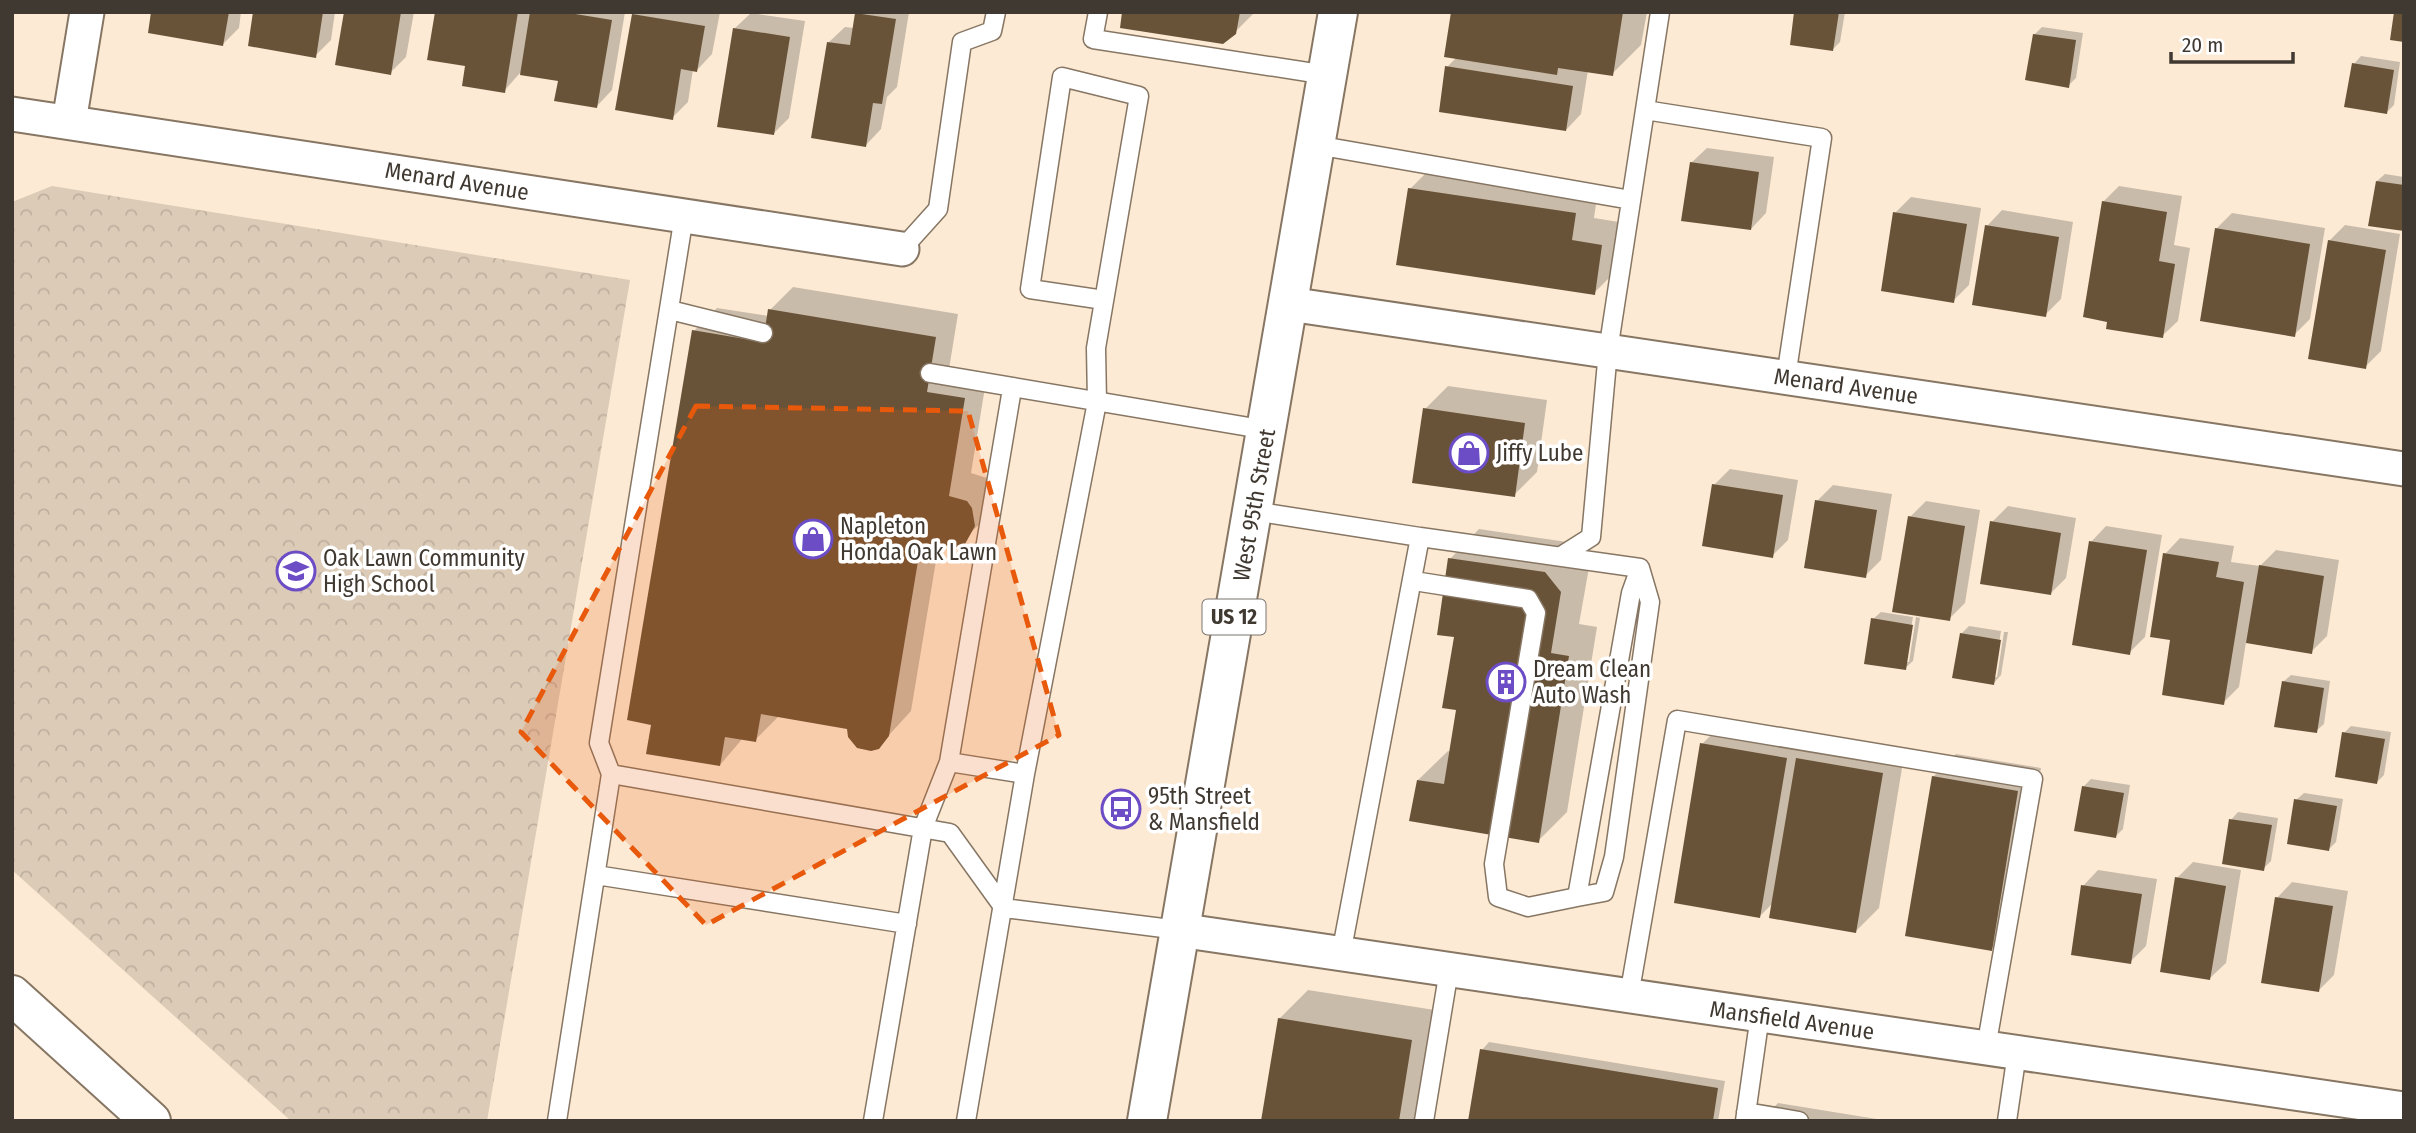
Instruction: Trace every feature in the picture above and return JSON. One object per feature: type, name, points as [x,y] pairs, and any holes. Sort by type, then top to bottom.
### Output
[{"type":"main road","name":"West 95th Street","points":[[1147,1121],[1338,12]]},
{"type":"main road","points":[[12,995],[151,1121]]},
{"type":"street","points":[[69,122],[87,12]]},
{"type":"street","name":"Menard Avenue","points":[[12,114],[902,248]]},
{"type":"street","name":"Menard Avenue","points":[[1289,304],[2404,469]]},
{"type":"street","name":"Mansfield Avenue","points":[[1179,930],[2404,1109]]},
{"type":"lane","points":[[902,248],[938,209],[962,42],[992,31],[996,12]]},
{"type":"lane","points":[[1098,12],[1093,39],[1327,75]]},
{"type":"lane","points":[[1561,556],[1591,537],[1608,351],[1660,12]]},
{"type":"lane","points":[[966,1121],[1025,774],[1097,402],[1096,348],[1139,96],[1062,77],[1030,289],[1104,300]]},
{"type":"lane","points":[[1645,110],[1822,138],[1786,377]]},
{"type":"lane","points":[[1316,145],[1631,200]]},
{"type":"lane","points":[[557,1121],[611,774],[599,743],[684,216]]},
{"type":"lane","points":[[670,310],[763,333]]},
{"type":"lane","points":[[930,373],[1012,389],[1267,430]]},
{"type":"lane","points":[[873,1121],[923,828],[949,762],[1012,389]]},
{"type":"lane","points":[[1252,511],[1640,568]]},
{"type":"lane","points":[[1341,954],[1420,537]]},
{"type":"lane","points":[[1577,897],[1631,593],[1640,568]]},
{"type":"lane","points":[[1413,581],[1528,599],[1535,612],[1494,864],[1498,897],[1528,907],[1604,892],[1614,857],[1650,602],[1640,568]]},
{"type":"lane","points":[[1629,996],[1678,720],[2033,779],[2002,1051],[2007,1121]]},
{"type":"lane","points":[[949,762],[1025,774]]},
{"type":"lane","points":[[611,774],[950,833],[1004,908],[1179,930]]},
{"type":"lane","points":[[596,875],[906,924]]},
{"type":"lane","points":[[1424,1121],[1449,970]]},
{"type":"lane","points":[[1760,1015],[1746,1117],[1799,1121]]},
{"type":"highlighted area","points":[[696,406],[968,411],[1059,735],[706,925],[521,732]]},
{"type":"green space","name":"Oak Lawn Community High School","points":[[52,186],[630,280],[487,1121],[291,1121],[12,870],[12,202]]},
{"type":"building","points":[[151,12],[229,12],[223,46],[148,33]]},
{"type":"building","points":[[253,12],[323,12],[316,58],[248,46]]},
{"type":"building","points":[[344,12],[401,12],[391,75],[335,65]]},
{"type":"building","points":[[435,12],[518,12],[505,93],[462,86],[465,66],[427,60]]},
{"type":"building","points":[[530,12],[563,12],[612,20],[597,108],[554,101],[558,81],[520,75]]},
{"type":"building","points":[[1122,12],[1240,12],[1236,34],[1223,44],[1120,28]]},
{"type":"building","points":[[1451,12],[1623,12],[1613,76],[1558,68],[1557,75],[1444,57]]},
{"type":"building","points":[[1794,12],[1839,12],[1833,51],[1790,45]]},
{"type":"building","points":[[2394,12],[2404,12],[2404,42],[2390,40]]},
{"type":"building","points":[[855,13],[896,19],[882,104],[873,103],[866,147],[811,138],[827,42],[850,45]]},
{"type":"building","points":[[632,14],[705,26],[697,72],[681,69],[673,120],[615,110]]},
{"type":"building","points":[[733,28],[790,37],[774,135],[717,127]]},
{"type":"building","points":[[2033,34],[2076,40],[2069,88],[2025,80]]},
{"type":"building","points":[[2352,63],[2394,70],[2387,114],[2344,107]]},
{"type":"building","points":[[1445,66],[1573,86],[1566,131],[1439,112]]},
{"type":"building","points":[[1690,162],[1759,172],[1751,230],[1681,221]]},
{"type":"building","points":[[2376,181],[2404,185],[2404,231],[2368,226]]},
{"type":"building","points":[[1408,188],[1576,213],[1572,240],[1602,245],[1595,295],[1396,265]]},
{"type":"building","points":[[2102,201],[2167,212],[2159,261],[2175,264],[2163,338],[2106,329],[2107,322],[2083,317]]},
{"type":"building","points":[[1893,212],[1967,224],[1954,303],[1881,291]]},
{"type":"building","points":[[1985,225],[2059,237],[2046,317],[1972,305]]},
{"type":"building","points":[[2215,228],[2310,244],[2295,337],[2200,321]]},
{"type":"building","points":[[2328,240],[2386,250],[2366,369],[2308,359]]},
{"type":"building","name":"Napleton Honda Oak Lawn","points":[[768,309],[936,337],[927,392],[965,398],[949,496],[967,501],[972,508],[975,526],[965,544],[957,547],[921,543],[889,736],[879,749],[871,751],[857,748],[848,737],[847,729],[761,714],[756,742],[725,737],[720,766],[646,754],[651,725],[627,720],[692,330],[763,342]]},
{"type":"building","name":"Jiffy Lube","points":[[1423,408],[1525,423],[1515,497],[1412,483]]},
{"type":"building","points":[[1712,484],[1783,495],[1773,558],[1702,546]]},
{"type":"building","points":[[1815,500],[1877,510],[1866,578],[1804,568]]},
{"type":"building","points":[[1908,516],[1965,526],[1950,621],[1892,612]]},
{"type":"building","points":[[1990,521],[2061,533],[2051,595],[1980,584]]},
{"type":"building","points":[[2089,541],[2147,550],[2130,655],[2072,645]]},
{"type":"building","points":[[2163,553],[2219,562],[2216,577],[2244,582],[2224,705],[2162,695],[2170,640],[2150,637]]},
{"type":"building","name":"Dream Clean Auto Wash","points":[[1448,558],[1545,572],[1561,592],[1551,653],[1569,656],[1539,843],[1409,821],[1417,780],[1444,784],[1456,710],[1442,708],[1454,637],[1437,635]]},
{"type":"building","points":[[2259,565],[2324,576],[2312,654],[2246,643]]},
{"type":"building","points":[[1871,618],[1913,625],[1906,670],[1864,664]]},
{"type":"building","points":[[1960,633],[2001,640],[1994,685],[1952,678]]},
{"type":"building","points":[[2282,681],[2324,688],[2317,733],[2274,727]]},
{"type":"building","points":[[2342,732],[2385,739],[2377,784],[2335,777]]},
{"type":"building","points":[[1700,743],[1787,758],[1760,918],[1674,903]]},
{"type":"building","points":[[1796,758],[1883,773],[1856,933],[1769,918]]},
{"type":"building","points":[[1932,776],[2018,791],[1992,951],[1905,936]]},
{"type":"building","points":[[2082,786],[2124,793],[2116,838],[2074,831]]},
{"type":"building","points":[[2294,799],[2337,806],[2329,851],[2287,844]]},
{"type":"building","points":[[2229,819],[2272,825],[2264,871],[2222,864]]},
{"type":"building","points":[[2175,877],[2226,886],[2210,980],[2160,972]]},
{"type":"building","points":[[2081,885],[2142,894],[2131,964],[2071,955]]},
{"type":"building","points":[[2275,897],[2333,906],[2319,992],[2261,983]]},
{"type":"building","points":[[1278,1018],[1412,1040],[1399,1121],[1261,1121]]},
{"type":"building","points":[[1480,1049],[1718,1088],[1713,1121],[1468,1121]]},
{"type":"place","name":"Jiffy Lube","points":[[1469,453]]},
{"type":"place","name":"Napleton Honda Oak Lawn","points":[[813,539]]},
{"type":"place","name":"Oak Lawn Community High School","points":[[296,571]]},
{"type":"place","name":"Dream Clean Auto Wash","points":[[1506,682]]},
{"type":"place","name":"95th Street & Mansfield","points":[[1121,809]]}]
